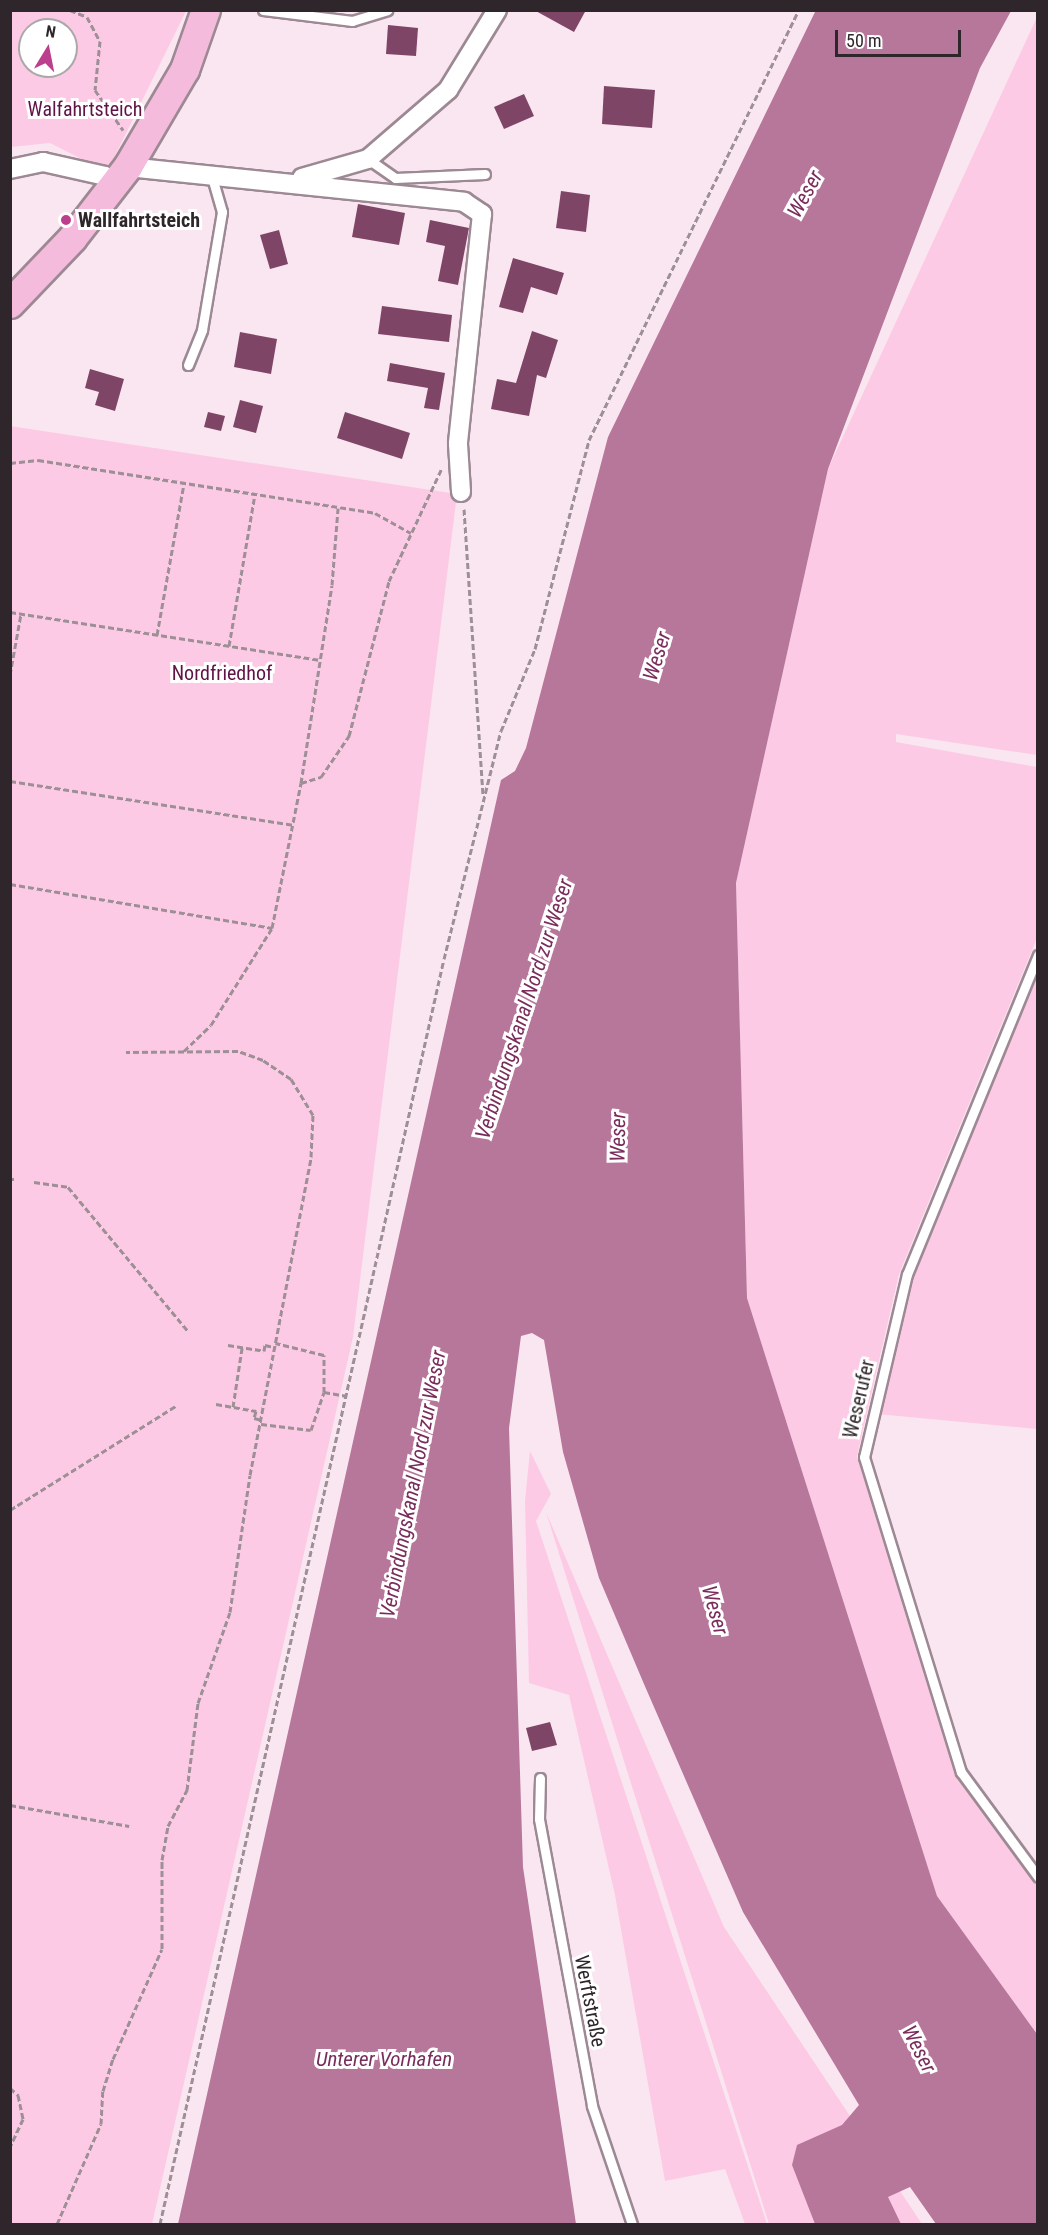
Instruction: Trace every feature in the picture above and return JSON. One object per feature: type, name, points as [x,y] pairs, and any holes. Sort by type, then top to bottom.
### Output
[{"type":"main road","points":[[10,304],[128,165],[185,70],[206,10]]},
{"type":"street","points":[[292,181],[368,159],[448,90],[497,10]]},
{"type":"street","points":[[10,169],[43,162],[105,176],[128,165],[212,177],[292,181],[464,202],[482,214],[458,444],[461,492]]},
{"type":"lane","points":[[263,10],[352,21],[387,10]]},
{"type":"lane","points":[[368,159],[395,178],[485,174]]},
{"type":"lane","points":[[188,365],[202,330],[222,212],[212,177]]},
{"type":"lane","name":"Weserufer","points":[[1038,955],[907,1274],[864,1457],[961,1772],[1038,1877]]},
{"type":"lane","name":"Werftstraße","points":[[540,1778],[538,1819],[592,2106],[632,2224]]},
{"type":"path","points":[[70,10],[87,16],[100,41],[95,90],[110,119],[128,165]]},
{"type":"path","points":[[160,2224],[346,1396],[501,731],[535,649],[589,440],[799,10]]},
{"type":"path","points":[[301,783],[321,777],[349,736],[372,635],[427,491],[458,444]]},
{"type":"path","points":[[10,463],[38,460],[375,513],[411,533]]},
{"type":"path","points":[[157,635],[184,484]]},
{"type":"path","points":[[229,647],[255,494]]},
{"type":"path","points":[[183,1052],[211,1025],[272,928],[301,783],[320,660],[338,508]]},
{"type":"path","points":[[466,516],[483,801]]},
{"type":"path","points":[[10,612],[320,660]]},
{"type":"path","points":[[10,675],[21,614]]},
{"type":"path","points":[[10,781],[294,825]]},
{"type":"path","points":[[10,884],[272,928]]},
{"type":"path","points":[[57,2224],[101,2124],[103,2091],[113,2059],[162,1949],[162,1860],[168,1826],[187,1790],[198,1703],[230,1612],[274,1345],[311,1158],[313,1115],[291,1079],[263,1060],[238,1051],[126,1052]]},
{"type":"path","points":[[34,1182],[68,1187],[188,1330]]},
{"type":"path","points":[[216,1404],[256,1411],[254,1418],[261,1422],[311,1430],[324,1392],[324,1355],[274,1345],[265,1345],[264,1352],[228,1345]]},
{"type":"path","points":[[233,1407],[243,1348]]},
{"type":"path","points":[[324,1392],[346,1396]]},
{"type":"path","points":[[10,1510],[176,1407]]},
{"type":"path","points":[[10,1805],[129,1826]]},
{"type":"path","points":[[10,2088],[18,2095],[23,2119],[10,2147]]},
{"type":"green space","name":"Walfahrtsteich","points":[[10,11],[186,11],[107,172],[50,143],[11,147]]},
{"type":"green space","points":[[1037,17],[1037,755],[896,734],[896,742],[1037,767],[1037,938],[899,1274],[857,1456],[958,1776],[1037,1886],[1037,2034],[937,1896],[747,1298],[736,883],[828,469]]},
{"type":"green space","name":"Nordfriedhof","points":[[10,426],[457,494],[353,1337],[152,2224],[11,2224]]},
{"type":"green space","points":[[1037,972],[1037,1429],[877,1414],[913,1274]]},
{"type":"green space","points":[[530,1451],[551,1494],[536,1521],[767,2224],[745,2224],[725,2169],[665,2181],[615,1895],[569,1695],[529,1683],[525,1501]]},
{"type":"green space","points":[[546,1512],[724,1927],[922,2224],[769,2224]]},
{"type":"water","points":[[816,10],[1011,11],[980,68],[828,469],[736,883],[747,1298],[937,1896],[1037,2034],[1037,2224],[936,2224],[910,2187],[888,2197],[901,2224],[815,2224],[792,2165],[797,2145],[842,2125],[859,2105],[743,1912],[599,1578],[563,1452],[544,1340],[532,1333],[521,1336],[509,1428],[523,1867],[576,2224],[178,2224],[501,780],[515,771],[526,748],[608,437]]},
{"type":"building","points":[[534,10],[586,10],[574,32]]},
{"type":"building","points":[[388,25],[418,28],[416,56],[386,54]]},
{"type":"building","points":[[604,86],[655,90],[652,128],[602,124]]},
{"type":"building","points":[[524,94],[534,116],[504,129],[494,107]]},
{"type":"building","points":[[561,191],[590,195],[586,232],[556,228]]},
{"type":"building","points":[[358,204],[405,213],[399,245],[352,237]]},
{"type":"building","points":[[430,220],[469,228],[458,285],[438,281],[445,246],[426,242]]},
{"type":"building","points":[[279,230],[288,264],[270,269],[260,235]]},
{"type":"building","points":[[513,258],[564,273],[557,295],[531,287],[523,313],[499,307]]},
{"type":"building","points":[[382,306],[452,315],[449,342],[378,334]]},
{"type":"building","points":[[532,331],[558,340],[546,378],[537,375],[529,416],[491,409],[497,379],[516,383]]},
{"type":"building","points":[[240,332],[277,339],[271,374],[234,367]]},
{"type":"building","points":[[390,363],[445,373],[439,410],[424,408],[428,388],[387,381]]},
{"type":"building","points":[[90,369],[124,379],[115,411],[95,405],[99,392],[85,388]]},
{"type":"building","points":[[240,400],[263,406],[256,433],[233,427]]},
{"type":"building","points":[[208,412],[225,416],[221,431],[204,427]]},
{"type":"building","points":[[345,412],[410,433],[402,459],[337,438]]},
{"type":"building","points":[[550,1722],[557,1745],[532,1751],[526,1728]]},
{"type":"place","name":"Wallfahrtsteich","points":[[66,220]]},
{"type":"water label","name":"Weser","points":[[805,194]]},
{"type":"water label","name":"Weser","points":[[657,656]]},
{"type":"water label","name":"Verbindungskanal Nord zur Weser","points":[[524,1009]]},
{"type":"water label","name":"Weser","points":[[618,1137]]},
{"type":"water label","name":"Verbindungskanal Nord zur Weser","points":[[413,1484]]},
{"type":"water label","name":"Weser","points":[[715,1610]]},
{"type":"water label","name":"Weser","points":[[919,2049]]},
{"type":"water label","name":"Unterer Vorhafen","points":[[384,2059]]}]
